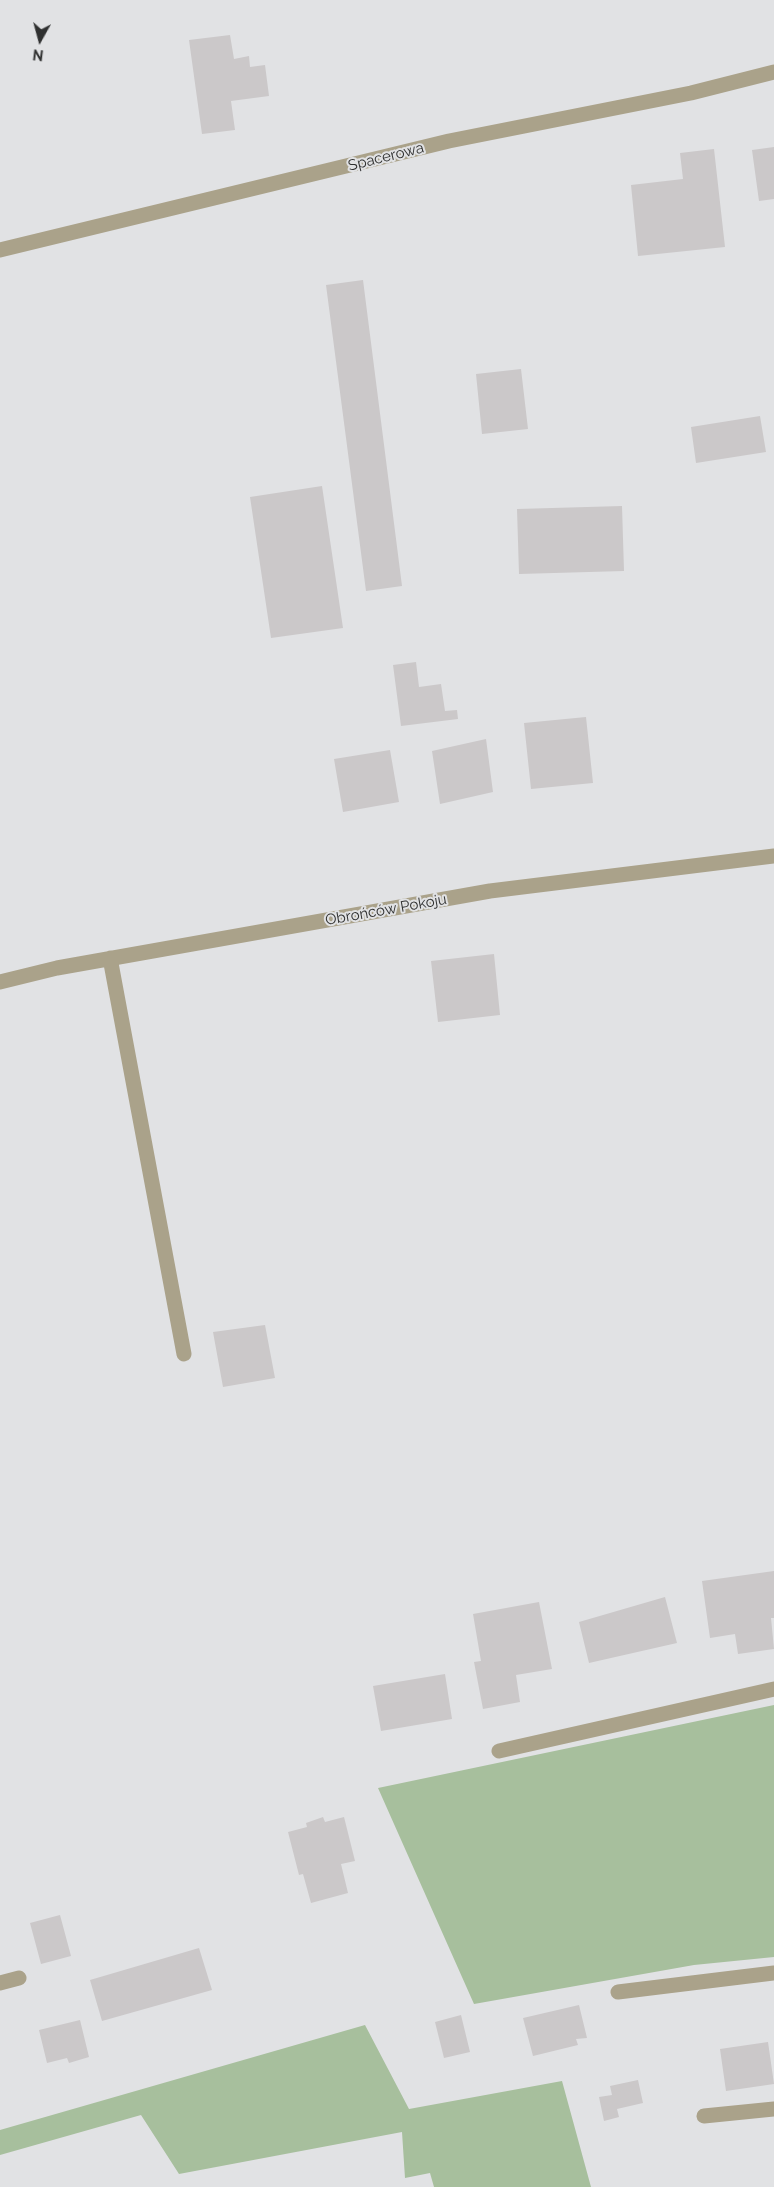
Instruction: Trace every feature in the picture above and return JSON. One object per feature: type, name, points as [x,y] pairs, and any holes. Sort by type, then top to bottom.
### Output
[{"type":"street","name":"Spacerowa","points":[[0,250],[449,141],[691,93],[774,72]]},
{"type":"street","name":"Obrońców Pokoju","points":[[0,982],[57,968],[110,958],[490,891],[774,856]]},
{"type":"street","points":[[110,958],[184,1354]]},
{"type":"street","points":[[499,1751],[774,1689]]},
{"type":"street","points":[[618,1992],[774,1973]]},
{"type":"street","points":[[0,1983],[19,1978]]},
{"type":"street","points":[[704,2116],[774,2109]]},
{"type":"green space","points":[[774,1705],[774,1957],[694,1965],[474,2004],[378,1788]]},
{"type":"green space","points":[[365,2025],[409,2109],[562,2081],[591,2187],[434,2187],[430,2173],[405,2178],[402,2132],[179,2174],[141,2115],[0,2155],[0,2130]]},
{"type":"building","points":[[230,35],[234,59],[249,56],[250,67],[265,65],[269,96],[231,101],[235,130],[202,134],[189,40]]},
{"type":"building","points":[[774,147],[774,199],[759,201],[752,150]]},
{"type":"building","points":[[714,149],[725,247],[638,256],[631,185],[683,179],[680,153]]},
{"type":"building","points":[[363,280],[402,586],[366,591],[326,285]]},
{"type":"building","points":[[521,369],[528,429],[482,434],[476,374]]},
{"type":"building","points":[[760,416],[766,452],[696,463],[691,427]]},
{"type":"building","points":[[322,486],[343,628],[271,638],[250,497]]},
{"type":"building","points":[[622,506],[624,571],[519,574],[517,509]]},
{"type":"building","points":[[416,662],[419,687],[441,684],[445,711],[457,710],[458,719],[401,726],[393,665]]},
{"type":"building","points":[[586,717],[593,783],[531,789],[524,723]]},
{"type":"building","points":[[486,739],[493,792],[440,804],[432,751]]},
{"type":"building","points":[[390,750],[399,802],[343,812],[334,759]]},
{"type":"building","points":[[494,954],[500,1015],[438,1022],[431,961]]},
{"type":"building","points":[[265,1325],[275,1378],[223,1387],[213,1332]]},
{"type":"building","points":[[774,1571],[774,1618],[771,1618],[774,1649],[738,1654],[735,1634],[710,1638],[702,1581]]},
{"type":"building","points":[[665,1597],[677,1643],[589,1663],[579,1622]]},
{"type":"building","points":[[539,1602],[552,1669],[516,1675],[520,1702],[483,1709],[474,1662],[481,1661],[473,1614]]},
{"type":"building","points":[[445,1674],[452,1719],[381,1731],[373,1686]]},
{"type":"building","points":[[323,1817],[325,1822],[344,1817],[355,1861],[341,1864],[348,1893],[311,1903],[303,1874],[299,1875],[288,1832],[307,1827],[306,1823]]},
{"type":"building","points":[[60,1915],[71,1956],[41,1964],[30,1923]]},
{"type":"building","points":[[199,1948],[212,1990],[102,2021],[90,1980]]},
{"type":"building","points":[[579,2005],[587,2038],[576,2039],[578,2045],[533,2056],[523,2018]]},
{"type":"building","points":[[461,2015],[470,2052],[444,2058],[435,2022]]},
{"type":"building","points":[[80,2020],[89,2057],[69,2063],[67,2058],[47,2063],[39,2030]]},
{"type":"building","points":[[768,2042],[774,2084],[726,2091],[720,2049]]},
{"type":"building","points":[[638,2080],[643,2103],[617,2109],[619,2117],[604,2121],[599,2097],[612,2095],[610,2086]]}]
